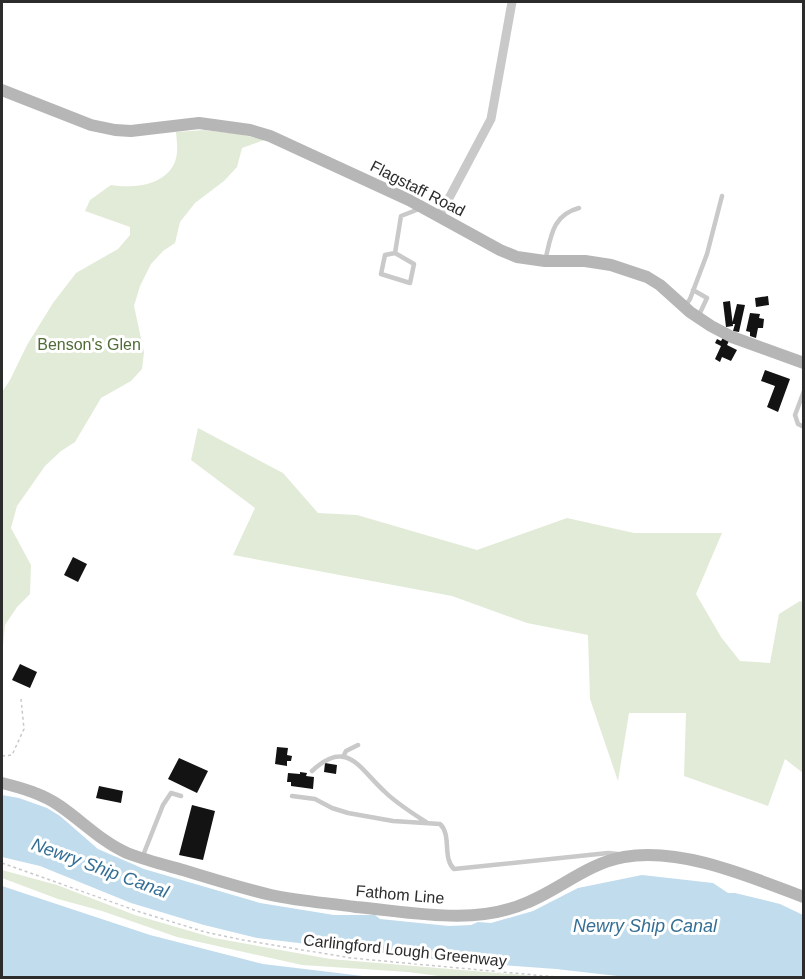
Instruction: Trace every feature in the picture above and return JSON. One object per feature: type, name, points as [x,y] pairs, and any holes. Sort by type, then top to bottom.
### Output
[{"type":"street","points":[[439,217],[491,119],[512,2]]},
{"type":"street","name":"Flagstaff Road","points":[[2,90],[91,125],[115,130],[131,131],[199,123],[250,130],[270,136],[421,207],[509,253],[544,261],[585,261],[633,271],[660,285],[697,317],[732,337],[804,363]]},
{"type":"street","name":"Fathom Line","points":[[2,783],[42,796],[59,805],[105,841],[128,853],[245,889],[273,895],[434,915],[468,916],[495,913],[525,904],[594,867],[623,857],[662,856],[746,875],[804,897]]},
{"type":"lane","points":[[684,307],[690,299],[707,254],[722,196]]},
{"type":"lane","points":[[395,253],[401,216],[421,207]]},
{"type":"lane","points":[[544,261],[554,227],[562,215],[579,208]]},
{"type":"lane","points":[[395,253],[414,264],[410,283],[381,274],[385,255],[395,253]]},
{"type":"lane","points":[[693,290],[705,294],[707,298],[697,317]]},
{"type":"lane","points":[[804,391],[795,415],[798,424],[804,427]]},
{"type":"lane","points":[[343,757],[346,751],[358,745]]},
{"type":"lane","points":[[312,771],[332,757],[343,757],[359,765],[385,793],[428,824]]},
{"type":"lane","points":[[142,858],[163,805],[171,793],[181,796]]},
{"type":"lane","points":[[292,796],[315,799],[348,813],[393,821],[440,824],[445,829],[450,864],[454,869],[608,853],[623,857]]},
{"type":"path","points":[[2,756],[12,755],[24,729],[21,699]]},
{"type":"path","name":"Carlingford Lough Greenway","points":[[2,863],[140,912],[205,932],[243,940],[351,958],[567,978]]},
{"type":"green space","name":"Benson's Glen","points":[[204,130],[239,134],[264,140],[242,148],[237,167],[224,181],[195,203],[180,222],[175,243],[163,251],[151,264],[140,286],[134,306],[144,352],[142,369],[131,381],[101,398],[75,442],[45,466],[17,506],[11,528],[31,565],[30,594],[17,607],[5,625],[2,656],[2,392],[53,303],[76,273],[118,249],[130,235],[130,227],[85,211],[90,200],[111,185],[136,186],[161,178],[175,162],[176,132]]},
{"type":"green space","points":[[198,428],[283,473],[318,513],[357,515],[477,550],[567,518],[634,533],[722,533],[696,594],[721,637],[740,661],[770,663],[779,614],[800,601],[803,602],[803,773],[785,759],[768,806],[684,776],[686,713],[629,713],[618,781],[590,699],[588,635],[527,623],[452,596],[233,555],[255,508],[191,460]]},
{"type":"green space","points":[[2,870],[57,885],[135,915],[214,938],[330,959],[546,977],[454,978],[408,972],[302,965],[177,937],[102,911],[58,899],[2,878]]},
{"type":"water","name":"Newry Ship Canal","points":[[2,795],[19,798],[47,808],[60,816],[98,849],[144,869],[260,903],[334,915],[375,915],[380,919],[449,926],[471,925],[478,922],[491,923],[533,911],[578,888],[642,875],[713,883],[728,893],[780,904],[803,915],[803,977],[626,977],[448,961],[257,938],[131,903],[40,866],[2,857]]},
{"type":"water","points":[[2,886],[150,935],[263,964],[371,977],[2,977]]},
{"type":"building","points":[[768,296],[769,305],[756,307],[755,298]]},
{"type":"building","points":[[730,301],[733,326],[726,327],[723,302]]},
{"type":"building","points":[[737,304],[745,305],[739,332],[733,331],[735,324],[732,324]]},
{"type":"building","points":[[750,313],[760,314],[759,318],[764,319],[763,328],[758,328],[756,338],[750,336],[750,332],[746,331]]},
{"type":"building","points":[[724,336],[730,339],[727,345],[737,350],[731,361],[722,357],[720,362],[715,359],[721,346],[715,343],[717,339],[721,341]]},
{"type":"building","points":[[765,370],[790,379],[778,412],[767,407],[775,386],[761,381]]},
{"type":"building","points":[[73,557],[87,564],[78,582],[64,575]]},
{"type":"building","points":[[20,664],[37,672],[30,688],[12,680]]},
{"type":"building","points":[[277,747],[288,748],[287,755],[292,756],[291,761],[287,761],[287,766],[275,764]]},
{"type":"building","points":[[179,758],[208,771],[197,793],[168,779]]},
{"type":"building","points":[[325,763],[337,765],[336,774],[324,772]]},
{"type":"building","points":[[300,772],[314,777],[313,789],[291,786],[291,782],[287,782],[288,773],[300,774]]},
{"type":"building","points":[[99,786],[123,791],[121,803],[96,798]]},
{"type":"building","points":[[192,805],[215,811],[203,860],[179,855]]}]
